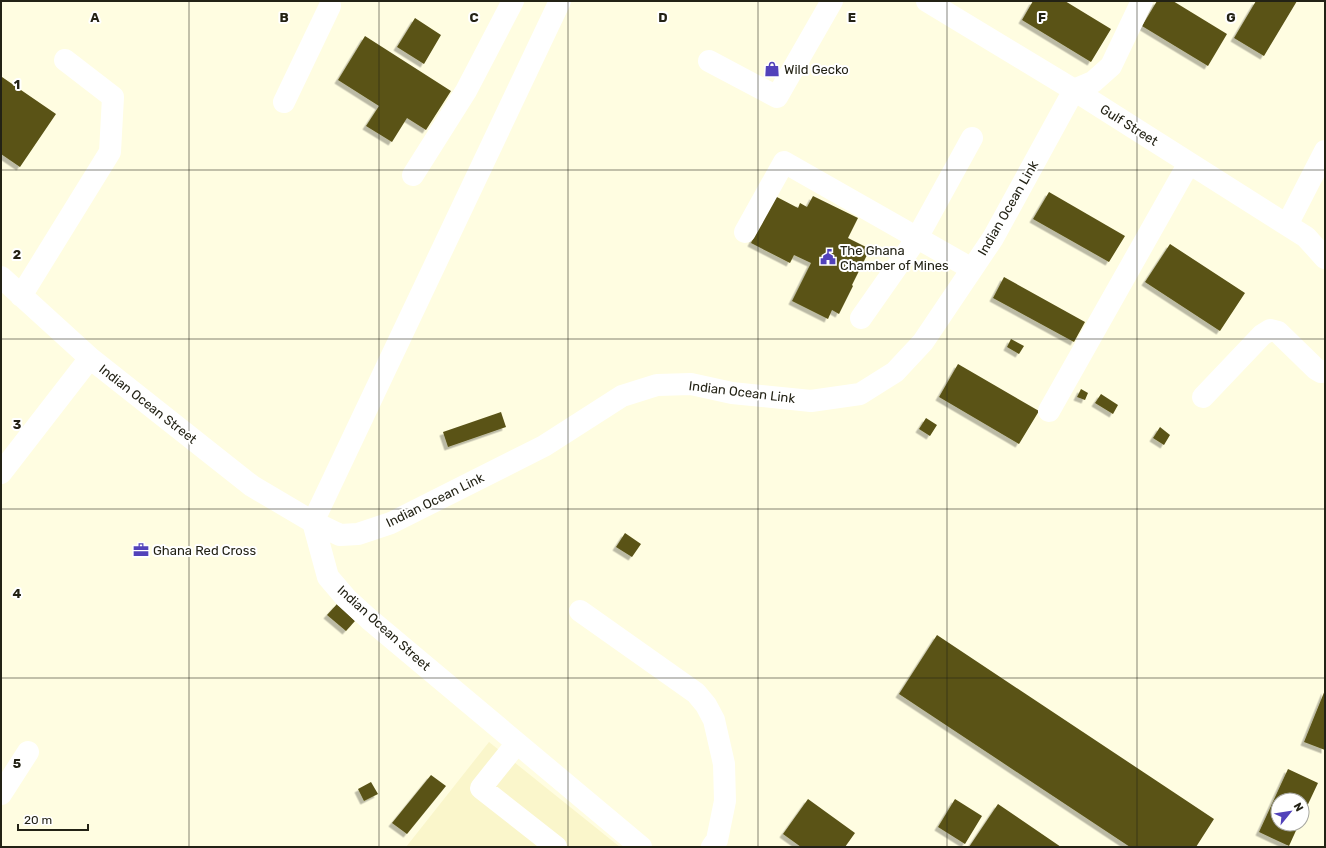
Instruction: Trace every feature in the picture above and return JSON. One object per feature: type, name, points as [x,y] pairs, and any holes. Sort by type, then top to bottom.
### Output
[{"type":"street","points":[[413,175],[466,91],[513,1]]},
{"type":"street","points":[[313,522],[560,1]]},
{"type":"street","points":[[709,61],[777,97],[832,1]]},
{"type":"street","name":"Gulf Street","points":[[927,1],[1074,90],[1306,237],[1325,258]]},
{"type":"street","points":[[1074,90],[1093,82],[1111,66],[1142,1]]},
{"type":"street","points":[[284,102],[330,6]]},
{"type":"street","points":[[21,296],[110,152],[113,97],[65,60]]},
{"type":"street","name":"Indian Ocean Link","points":[[313,522],[340,535],[358,534],[391,523],[544,446],[622,396],[658,385],[691,384],[732,394],[811,400],[860,394],[895,372],[923,342],[993,238],[1074,90]]},
{"type":"street","points":[[861,318],[917,238],[972,138]]},
{"type":"street","points":[[1287,225],[1325,151]]},
{"type":"street","points":[[745,232],[784,162],[972,269]]},
{"type":"street","points":[[1049,411],[1189,163]]},
{"type":"street","name":"Indian Ocean Street","points":[[1,277],[90,358],[252,486],[313,522],[328,578],[346,598],[369,619],[641,847]]},
{"type":"street","points":[[1203,397],[1262,334],[1270,330],[1278,332],[1316,369],[1321,372],[1325,371]]},
{"type":"street","points":[[1,473],[90,358]]},
{"type":"street","points":[[580,611],[692,690],[706,705],[714,720],[724,764],[725,801],[717,840],[712,847]]},
{"type":"street","points":[[517,743],[481,788],[556,847]]},
{"type":"street","points":[[1,794],[28,752]]},
{"type":"shaded area","points":[[489,742],[620,847],[406,847]]},
{"type":"building","points":[[1033,1],[1065,1],[1111,29],[1091,62],[1022,20]]},
{"type":"building","points":[[1157,1],[1173,1],[1227,34],[1208,66],[1142,26]]},
{"type":"building","points":[[1256,1],[1297,1],[1264,56],[1234,38]]},
{"type":"building","points":[[415,18],[441,35],[424,64],[397,47]]},
{"type":"building","points":[[365,36],[451,91],[426,130],[407,118],[392,142],[366,126],[379,106],[338,80]]},
{"type":"building","points":[[2,77],[56,114],[20,167],[1,154]]},
{"type":"building","points":[[1049,192],[1125,236],[1109,262],[1033,219]]},
{"type":"building","points":[[775,196],[798,208],[800,203],[807,207],[813,196],[858,218],[848,238],[870,249],[839,314],[832,310],[828,319],[792,301],[811,263],[794,255],[790,263],[751,243]]},
{"type":"building","points":[[1170,244],[1245,293],[1220,331],[1145,282]]},
{"type":"building","points":[[1004,277],[1085,322],[1074,342],[993,298]]},
{"type":"building","points":[[1011,339],[1024,346],[1019,354],[1007,347]]},
{"type":"building","points":[[958,364],[1039,411],[1019,444],[939,397]]},
{"type":"building","points":[[1081,389],[1088,393],[1085,400],[1077,397]]},
{"type":"building","points":[[1101,394],[1118,405],[1113,414],[1095,403]]},
{"type":"building","points":[[501,412],[506,427],[448,447],[443,432]]},
{"type":"building","points":[[926,418],[937,425],[930,436],[919,429]]},
{"type":"building","points":[[1160,427],[1170,435],[1164,445],[1153,438]]},
{"type":"building","points":[[625,533],[641,544],[632,557],[616,547]]},
{"type":"building","points":[[337,604],[355,621],[346,631],[327,615]]},
{"type":"building","points":[[937,635],[1214,819],[1196,847],[1130,847],[899,694]]},
{"type":"building","points":[[1325,690],[1325,750],[1304,742]]},
{"type":"building","points":[[1288,769],[1318,783],[1310,800],[1310,792],[1277,792]]},
{"type":"building","points":[[431,775],[446,786],[407,834],[392,823]]},
{"type":"building","points":[[371,782],[378,794],[364,801],[358,789]]},
{"type":"building","points":[[808,799],[855,833],[845,847],[801,847],[783,834]]},
{"type":"building","points":[[955,799],[982,816],[965,844],[938,827]]},
{"type":"building","points":[[998,804],[1061,847],[969,847]]},
{"type":"building","points":[[1270,808],[1270,832],[1295,832],[1289,846],[1259,832]]},
{"type":"place","name":"Wild Gecko","points":[[772,69]]},
{"type":"place","name":"The Ghana Chamber of Mines","points":[[828,257]]},
{"type":"place","name":"Ghana Red Cross","points":[[141,550]]}]
